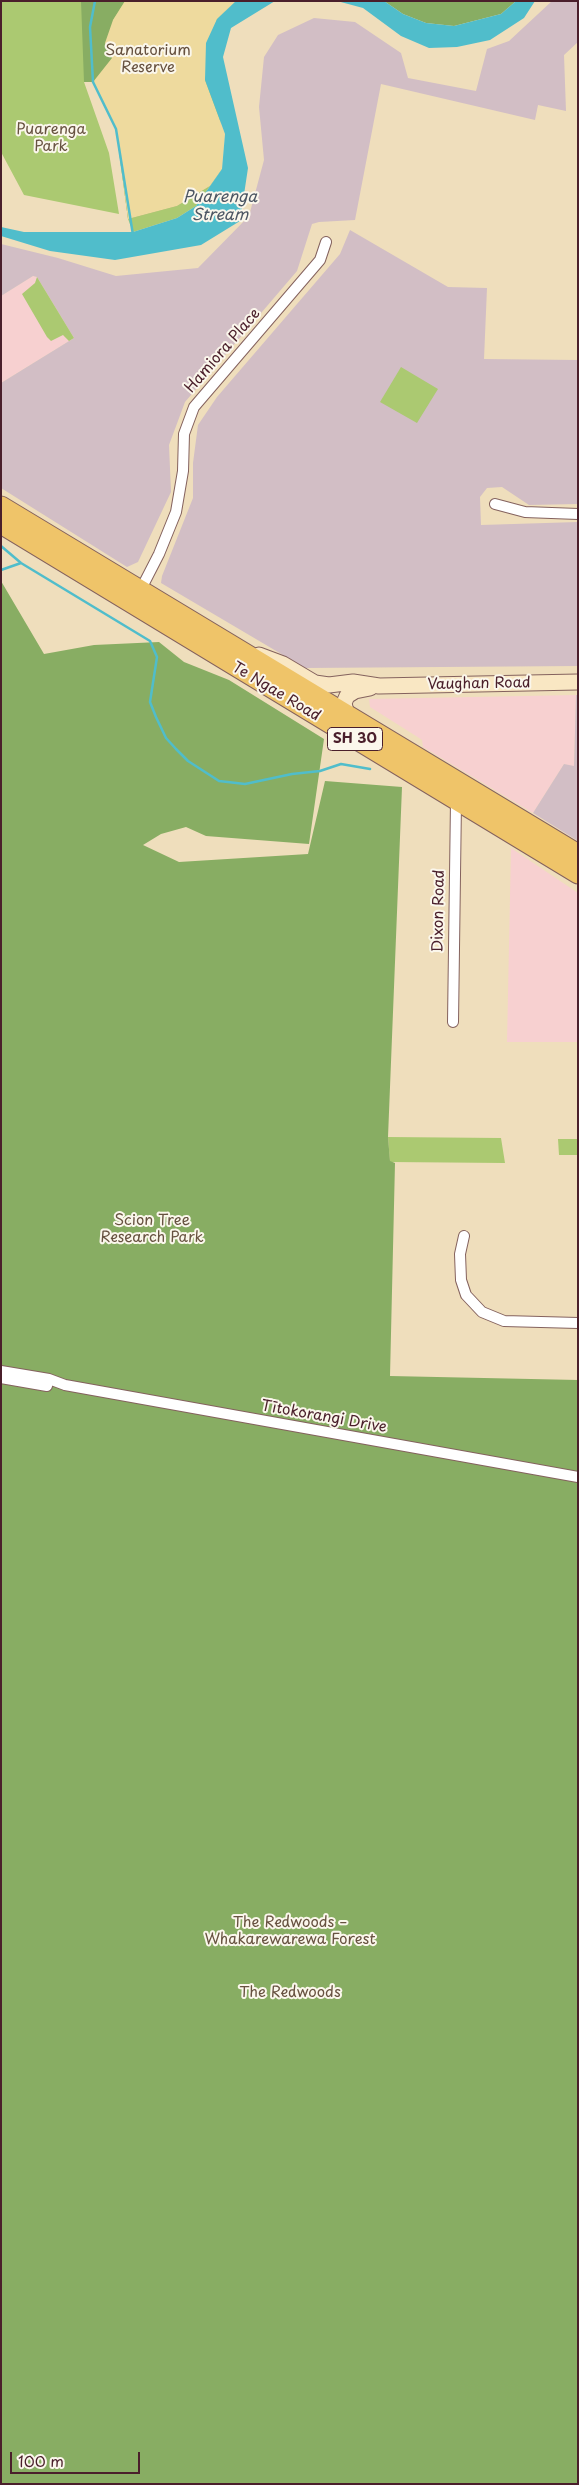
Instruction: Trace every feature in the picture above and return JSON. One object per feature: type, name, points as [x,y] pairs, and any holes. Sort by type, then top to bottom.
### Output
[{"type":"highway","name":"Te Ngae Road","points":[[1,506],[136,597],[456,801],[578,874]]},
{"type":"highway","name":"Te Ngae Road","points":[[1,524],[242,652],[578,854]]},
{"type":"street","name":"Hamiora Place","points":[[136,597],[168,533],[176,512],[183,472],[184,434],[194,408],[320,260],[326,242]]},
{"type":"street","points":[[495,504],[525,512],[578,514]]},
{"type":"street","name":"Vaughan Road","points":[[242,652],[263,656],[321,685],[353,682],[379,686],[578,682]]},
{"type":"street","name":"Vaughan Road","points":[[347,716],[344,703],[348,696],[355,691],[379,686]]},
{"type":"street","name":"Dixon Road","points":[[453,1022],[456,801]]},
{"type":"street","points":[[464,1236],[460,1254],[461,1280],[466,1295],[482,1312],[504,1321],[578,1323]]},
{"type":"street","name":"Tītokorangi Drive","points":[[1,1371],[49,1379],[65,1385],[578,1477]]},
{"type":"street","name":"Tītokorangi Drive","points":[[1,1378],[49,1386],[65,1385]]},
{"type":"shaded area","points":[[552,1],[578,1],[578,42],[564,55],[566,111],[538,105],[535,120],[381,84],[355,220],[312,224],[297,271],[185,402],[169,445],[171,492],[138,562],[127,567],[1,488],[1,383],[74,338],[37,277],[33,276],[1,296],[1,244],[58,258],[116,276],[198,268],[249,216],[264,160],[259,107],[264,57],[278,35],[314,18],[355,22],[401,53],[408,78],[476,91],[487,49],[509,41]]},
{"type":"shaded area","points":[[350,230],[448,287],[487,288],[484,359],[578,360],[578,504],[529,505],[502,487],[487,488],[480,497],[481,525],[578,522],[578,666],[305,668],[161,583],[162,576],[193,498],[193,463],[198,425],[217,397],[340,254]]},
{"type":"shaded area","points":[[33,276],[37,277],[74,338],[1,383],[1,296]]},
{"type":"shaded area","points":[[576,695],[574,767],[564,764],[533,813],[423,747],[422,740],[370,707],[369,699]]},
{"type":"shaded area","points":[[576,695],[578,695],[578,841],[533,813],[564,764],[574,766]]},
{"type":"shaded area","points":[[511,848],[578,893],[578,1042],[507,1042]]},
{"type":"green space","name":"Puarenga Park","points":[[1,1],[236,1],[217,19],[222,169],[196,206],[177,218],[133,232],[128,219],[116,129],[84,68],[84,82],[109,153],[119,214],[24,195],[1,152]]},
{"type":"green space","points":[[81,1],[125,1],[113,20],[210,186],[177,206],[128,219],[116,129],[93,82],[84,82]]},
{"type":"green space","points":[[384,1],[516,1],[501,14],[454,26],[426,23],[403,14]]},
{"type":"green space","points":[[37,277],[74,338],[69,341],[63,335],[51,341],[47,337],[22,294],[35,283]]},
{"type":"green space","points":[[401,367],[438,389],[417,423],[380,402]]},
{"type":"green space","name":"The Redwoods – Whakarewarewa Forest","points":[[1,581],[44,654],[94,645],[159,642],[184,662],[229,680],[324,739],[309,844],[206,836],[186,827],[161,834],[143,845],[179,862],[308,854],[325,781],[402,787],[388,1137],[390,1161],[395,1163],[390,1376],[578,1380],[578,2484],[1,2484]]},
{"type":"green space","points":[[388,1137],[501,1138],[505,1163],[390,1162]]},
{"type":"green space","points":[[558,1139],[578,1139],[578,1155],[559,1155]]},
{"type":"sand","name":"Sanatorium Reserve","points":[[125,1],[236,1],[217,19],[205,80],[225,134],[222,169],[210,186],[177,206],[128,219],[116,129],[93,82],[112,58],[105,43],[113,20]]},
{"type":"water","name":"Puarenga Stream","points":[[236,1],[275,1],[231,28],[223,57],[248,168],[240,221],[201,245],[115,260],[50,251],[1,236],[1,227],[24,232],[133,232],[177,218],[196,206],[222,169],[225,134],[205,80],[206,43],[217,19]]},
{"type":"water","points":[[337,1],[384,1],[403,14],[426,23],[454,26],[501,14],[516,1],[535,1],[524,18],[490,40],[457,47],[429,48],[401,36],[363,8]]},
{"type":"waterway","points":[[95,1],[90,27],[93,82],[116,129],[133,235]]},
{"type":"waterway","points":[[1,546],[21,563],[150,641],[157,657],[150,702],[166,738],[188,761],[219,781],[245,784],[292,774],[320,771],[341,764],[370,769]]},
{"type":"waterway","points":[[1,570],[21,563]]},
{"type":"park label","name":"Scion Tree Research Park","points":[[152,1230]]},
{"type":"park label","name":"The Redwoods","points":[[290,1993]]}]
